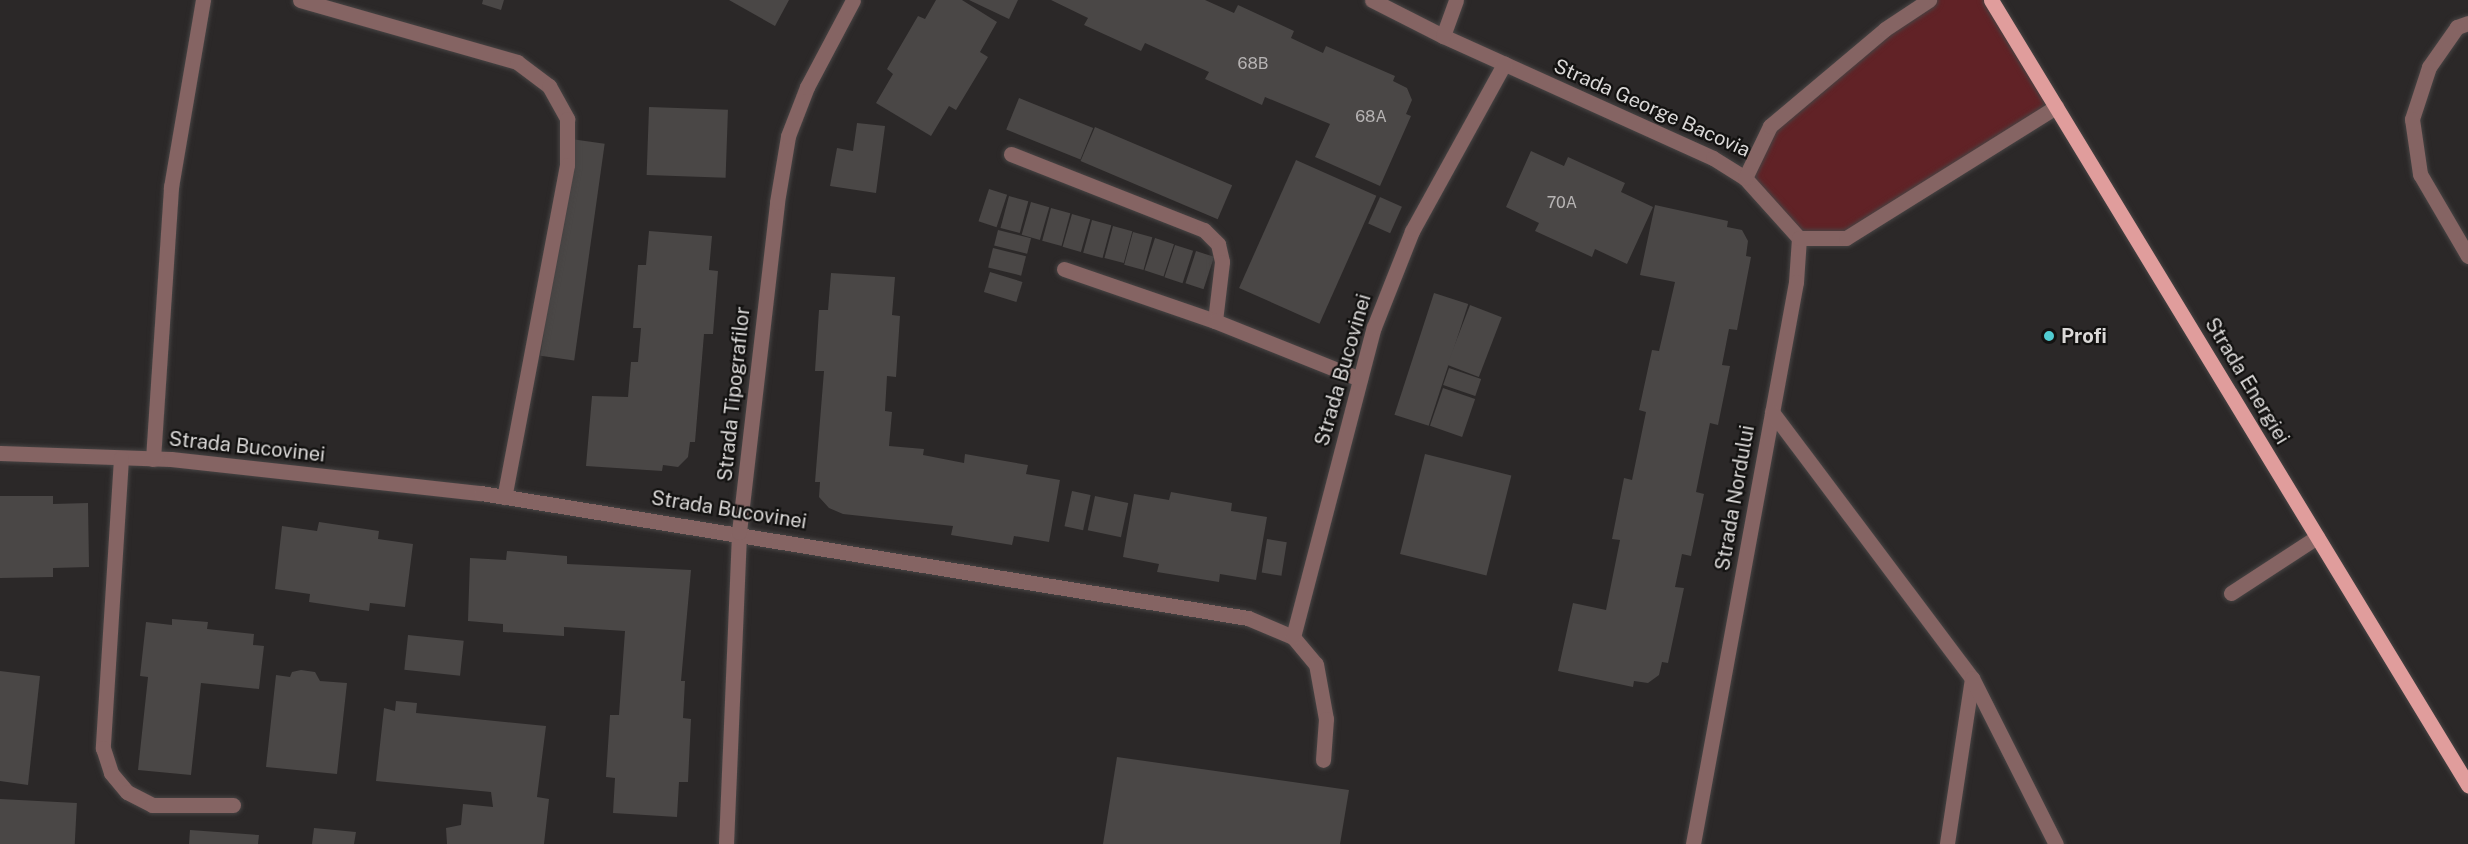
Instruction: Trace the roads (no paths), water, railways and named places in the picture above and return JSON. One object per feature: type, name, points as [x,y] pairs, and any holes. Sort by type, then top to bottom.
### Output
[{"type":"main road","name":"Strada Energiei","points":[[1991,0],[2468,784]]},
{"type":"street","name":"Strada Bucovinei","points":[[153,459],[171,187],[203,0]]},
{"type":"street","points":[[300,0],[517,62],[549,86],[567,119],[567,165],[504,497]]},
{"type":"street","name":"Strada Tipografilor","points":[[726,844],[740,532],[777,202],[788,136],[807,87],[853,0]]},
{"type":"street","name":"Strada George Bacovia","points":[[1372,0],[1443,36],[1713,158],[1745,178],[1770,126],[1885,29],[1929,0]]},
{"type":"street","points":[[1443,36],[1456,0]]},
{"type":"street","points":[[2468,23],[2457,27],[2429,67],[2412,119],[2420,174],[2468,256]]},
{"type":"street","name":"Strada Bucovinei","points":[[1293,638],[1374,327],[1412,231],[1504,64]]},
{"type":"street","points":[[1745,178],[1799,238],[1846,238],[2055,107]]},
{"type":"street","points":[[1011,154],[1204,230],[1218,244],[1222,262],[1215,321]]},
{"type":"street","name":"Strada Nordului","points":[[1693,844],[1796,282],[1799,238]]},
{"type":"street","points":[[1064,269],[1215,321],[1360,379]]},
{"type":"street","points":[[1772,412],[1972,678],[2056,844]]},
{"type":"street","name":"Strada Bucovinei","points":[[0,453],[153,459],[504,497],[740,532],[1248,618],[1293,638],[1316,664],[1326,719],[1323,760]]},
{"type":"street","points":[[121,458],[103,748],[111,773],[127,792],[152,805],[233,805]]},
{"type":"street","points":[[2231,593],[2317,537]]},
{"type":"street","points":[[1947,844],[1972,678]]},
{"type":"place","name":"Profi","points":[[2049,336]]}]
